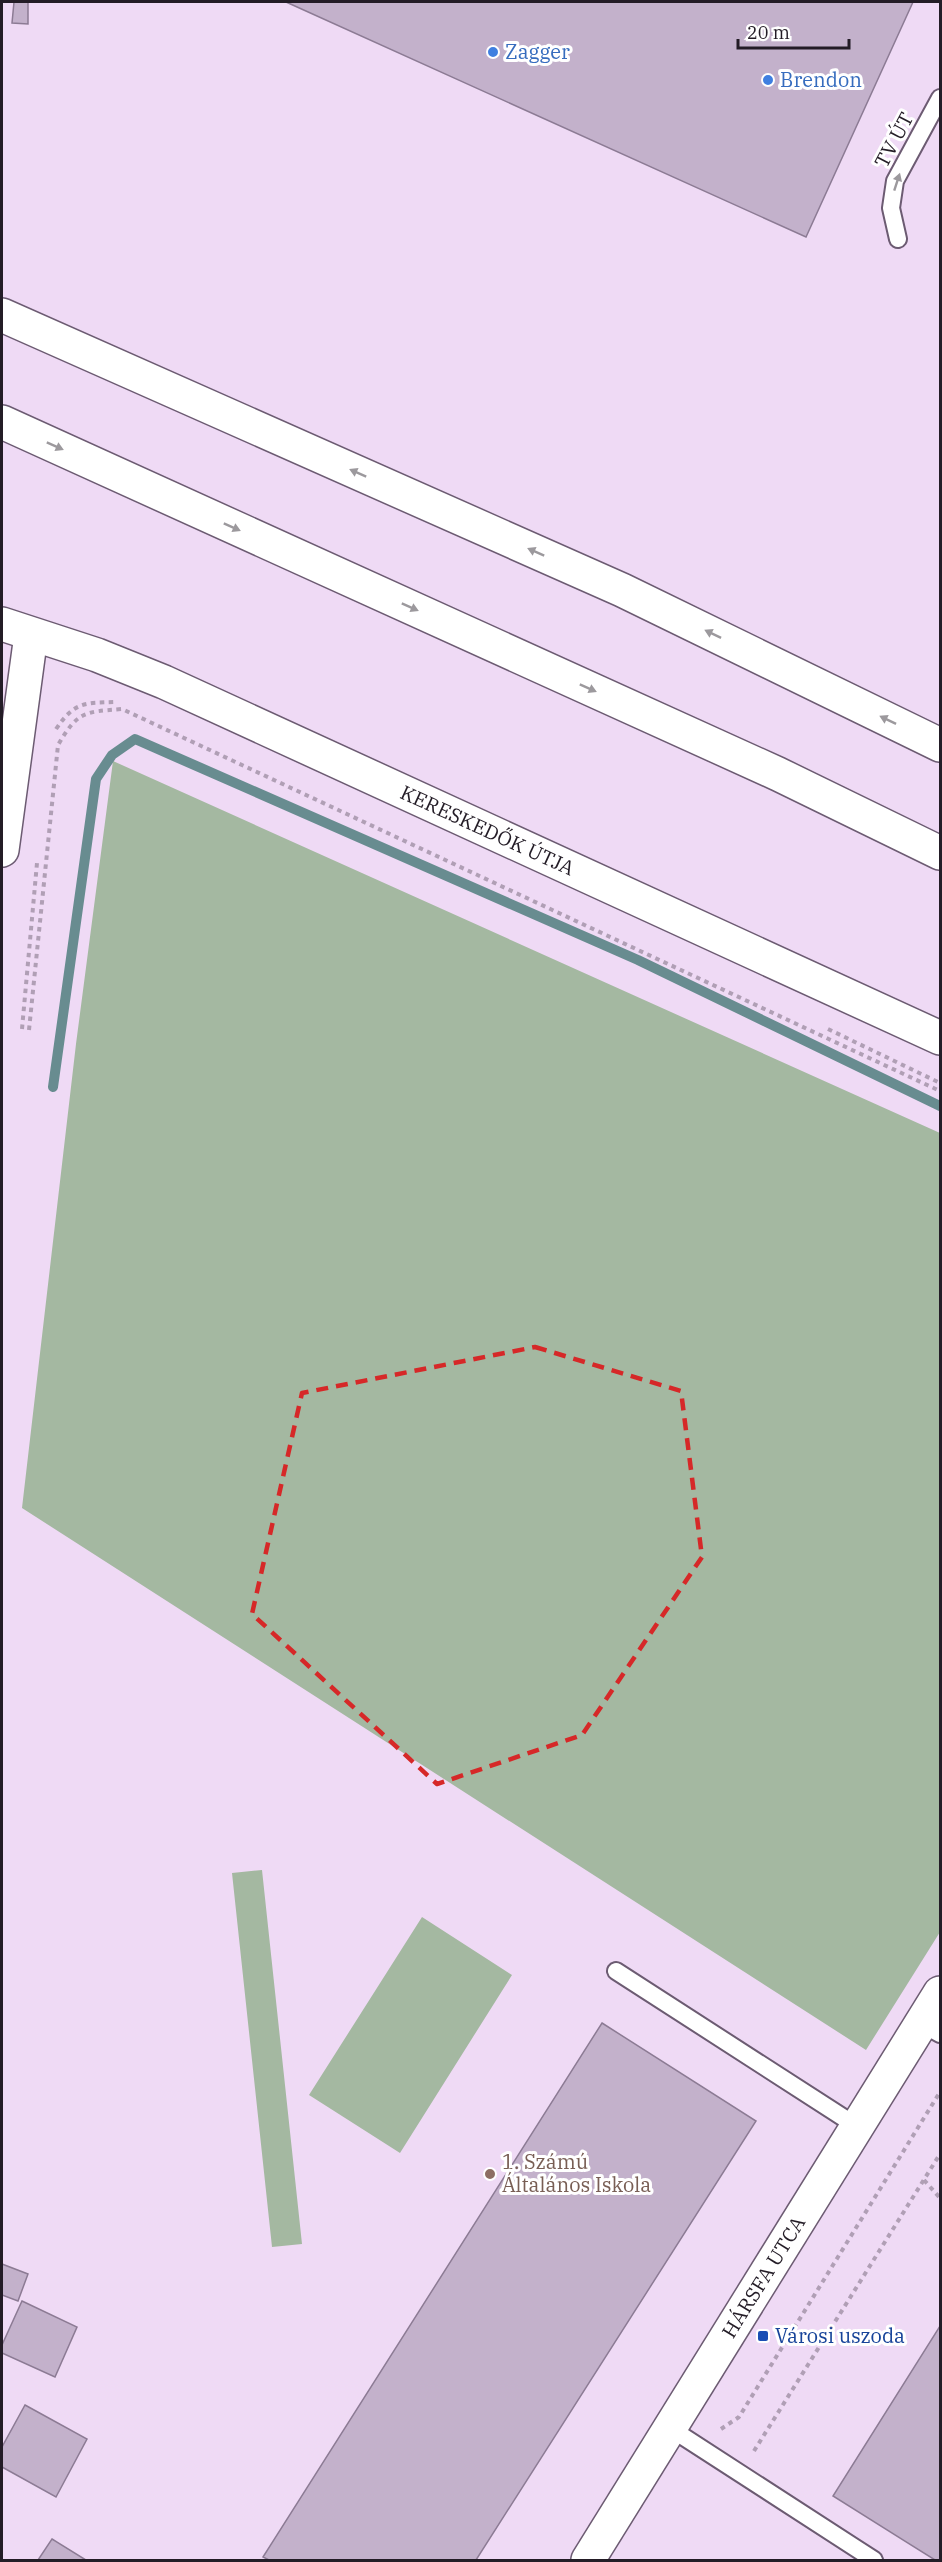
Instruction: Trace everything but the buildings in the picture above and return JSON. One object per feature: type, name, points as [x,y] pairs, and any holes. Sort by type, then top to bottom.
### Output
[{"type":"main road","points":[[2,315],[622,590],[940,746]]},
{"type":"main road","points":[[2,422],[778,774],[940,853]]},
{"type":"main road","points":[[2,850],[16,629]]},
{"type":"main road","name":"KERESKEDŐK ÚTJA","points":[[16,629],[97,655],[164,682],[940,1038]]},
{"type":"main road","name":"HÁRSFA UTCA","points":[[588,2560],[684,2437],[858,2127],[931,2029],[940,1994]]},
{"type":"lane","name":"TV ÚT","points":[[898,239],[891,208],[895,181],[940,98]]},
{"type":"lane","points":[[616,1971],[858,2127]]},
{"type":"lane","points":[[684,2437],[874,2560]]},
{"type":"path","points":[[54,735],[66,715],[81,703],[123,702]]},
{"type":"path","points":[[29,1030],[58,745],[71,723],[90,712],[122,709],[940,1091]]},
{"type":"path","points":[[22,1029],[37,859]]},
{"type":"path","points":[[684,2437],[739,2417],[940,2092]]},
{"type":"path","points":[[740,2473],[940,2154]]},
{"type":"path","points":[[924,2180],[940,2198]]},
{"type":"highlighted area","points":[[535,1347],[681,1391],[702,1557],[582,1735],[437,1784],[252,1614],[302,1393]]},
{"type":"green space","points":[[113,761],[940,1133],[940,1932],[866,2050],[22,1508],[76,1044]]},
{"type":"green space","points":[[262,1870],[302,2244],[272,2247],[232,1873]]},
{"type":"green space","points":[[422,1917],[512,1975],[400,2153],[309,2095]]},
{"type":"waterway","points":[[53,1087],[96,779],[112,755],[135,739],[638,960],[940,1106]]},
{"type":"place","name":"Zagger","points":[[493,52]]},
{"type":"place","name":"Brendon","points":[[768,80]]},
{"type":"place","name":"1. Számú Általános Iskola","points":[[490,2174]]},
{"type":"place","name":"Városi uszoda","points":[[763,2336]]}]
